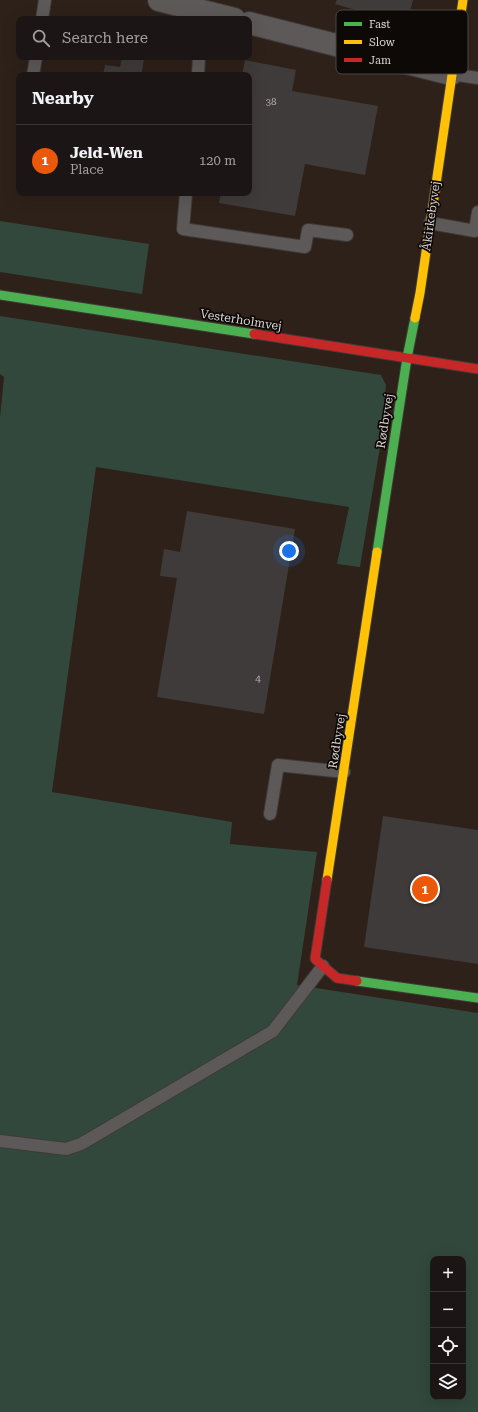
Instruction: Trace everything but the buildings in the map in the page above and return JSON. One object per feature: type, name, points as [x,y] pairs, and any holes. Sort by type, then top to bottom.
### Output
[{"type":"street","points":[[159,0],[204,15]]},
{"type":"street","name":"Åkirkebyvej","points":[[461,10],[463,0]]},
{"type":"street","points":[[252,24],[336,45]]},
{"type":"street","name":"Åkirkebyvej","points":[[407,358],[420,293],[451,74]]},
{"type":"street","name":"Vesterholmvej","points":[[0,295],[478,369]]},
{"type":"street","name":"Rødbyvej","points":[[407,358],[315,959],[337,978],[478,998]]},
{"type":"lane","points":[[42,16],[45,0]]},
{"type":"lane","points":[[34,72],[36,60]]},
{"type":"lane","points":[[198,72],[199,60]]},
{"type":"lane","points":[[451,74],[478,78]]},
{"type":"lane","points":[[186,196],[183,229],[305,247],[308,230],[347,235]]},
{"type":"lane","points":[[430,223],[475,230],[478,212]]},
{"type":"lane","points":[[270,814],[278,765],[344,772]]},
{"type":"lane","points":[[0,1141],[66,1149],[81,1144],[273,1031],[323,966]]},
{"type":"shaded area","points":[[0,0],[478,0],[478,1013],[0,939]]},
{"type":"green space","points":[[0,221],[149,244],[142,294],[0,272]]},
{"type":"green space","points":[[0,316],[381,375],[386,385],[381,441],[360,567],[337,564],[349,507],[96,467],[52,792],[232,822],[230,844],[317,852],[297,985],[478,1013],[478,1412],[0,1412],[0,418],[4,377],[0,374]]},
{"type":"traffic: fast","points":[[0,295],[254,334]]},
{"type":"traffic: fast","points":[[377,552],[407,358],[415,318]]},
{"type":"traffic: fast","points":[[357,981],[478,998]]},
{"type":"traffic: slow","points":[[462,10],[463,0]]},
{"type":"traffic: slow","points":[[415,318],[452,74]]},
{"type":"traffic: slow","points":[[327,880],[377,552]]},
{"type":"traffic: jam","points":[[254,334],[478,369]]},
{"type":"traffic: jam","points":[[327,880],[315,959],[337,978],[357,981]]},
{"type":"place","name":"Jeld-Wen","points":[[425,889]]}]
